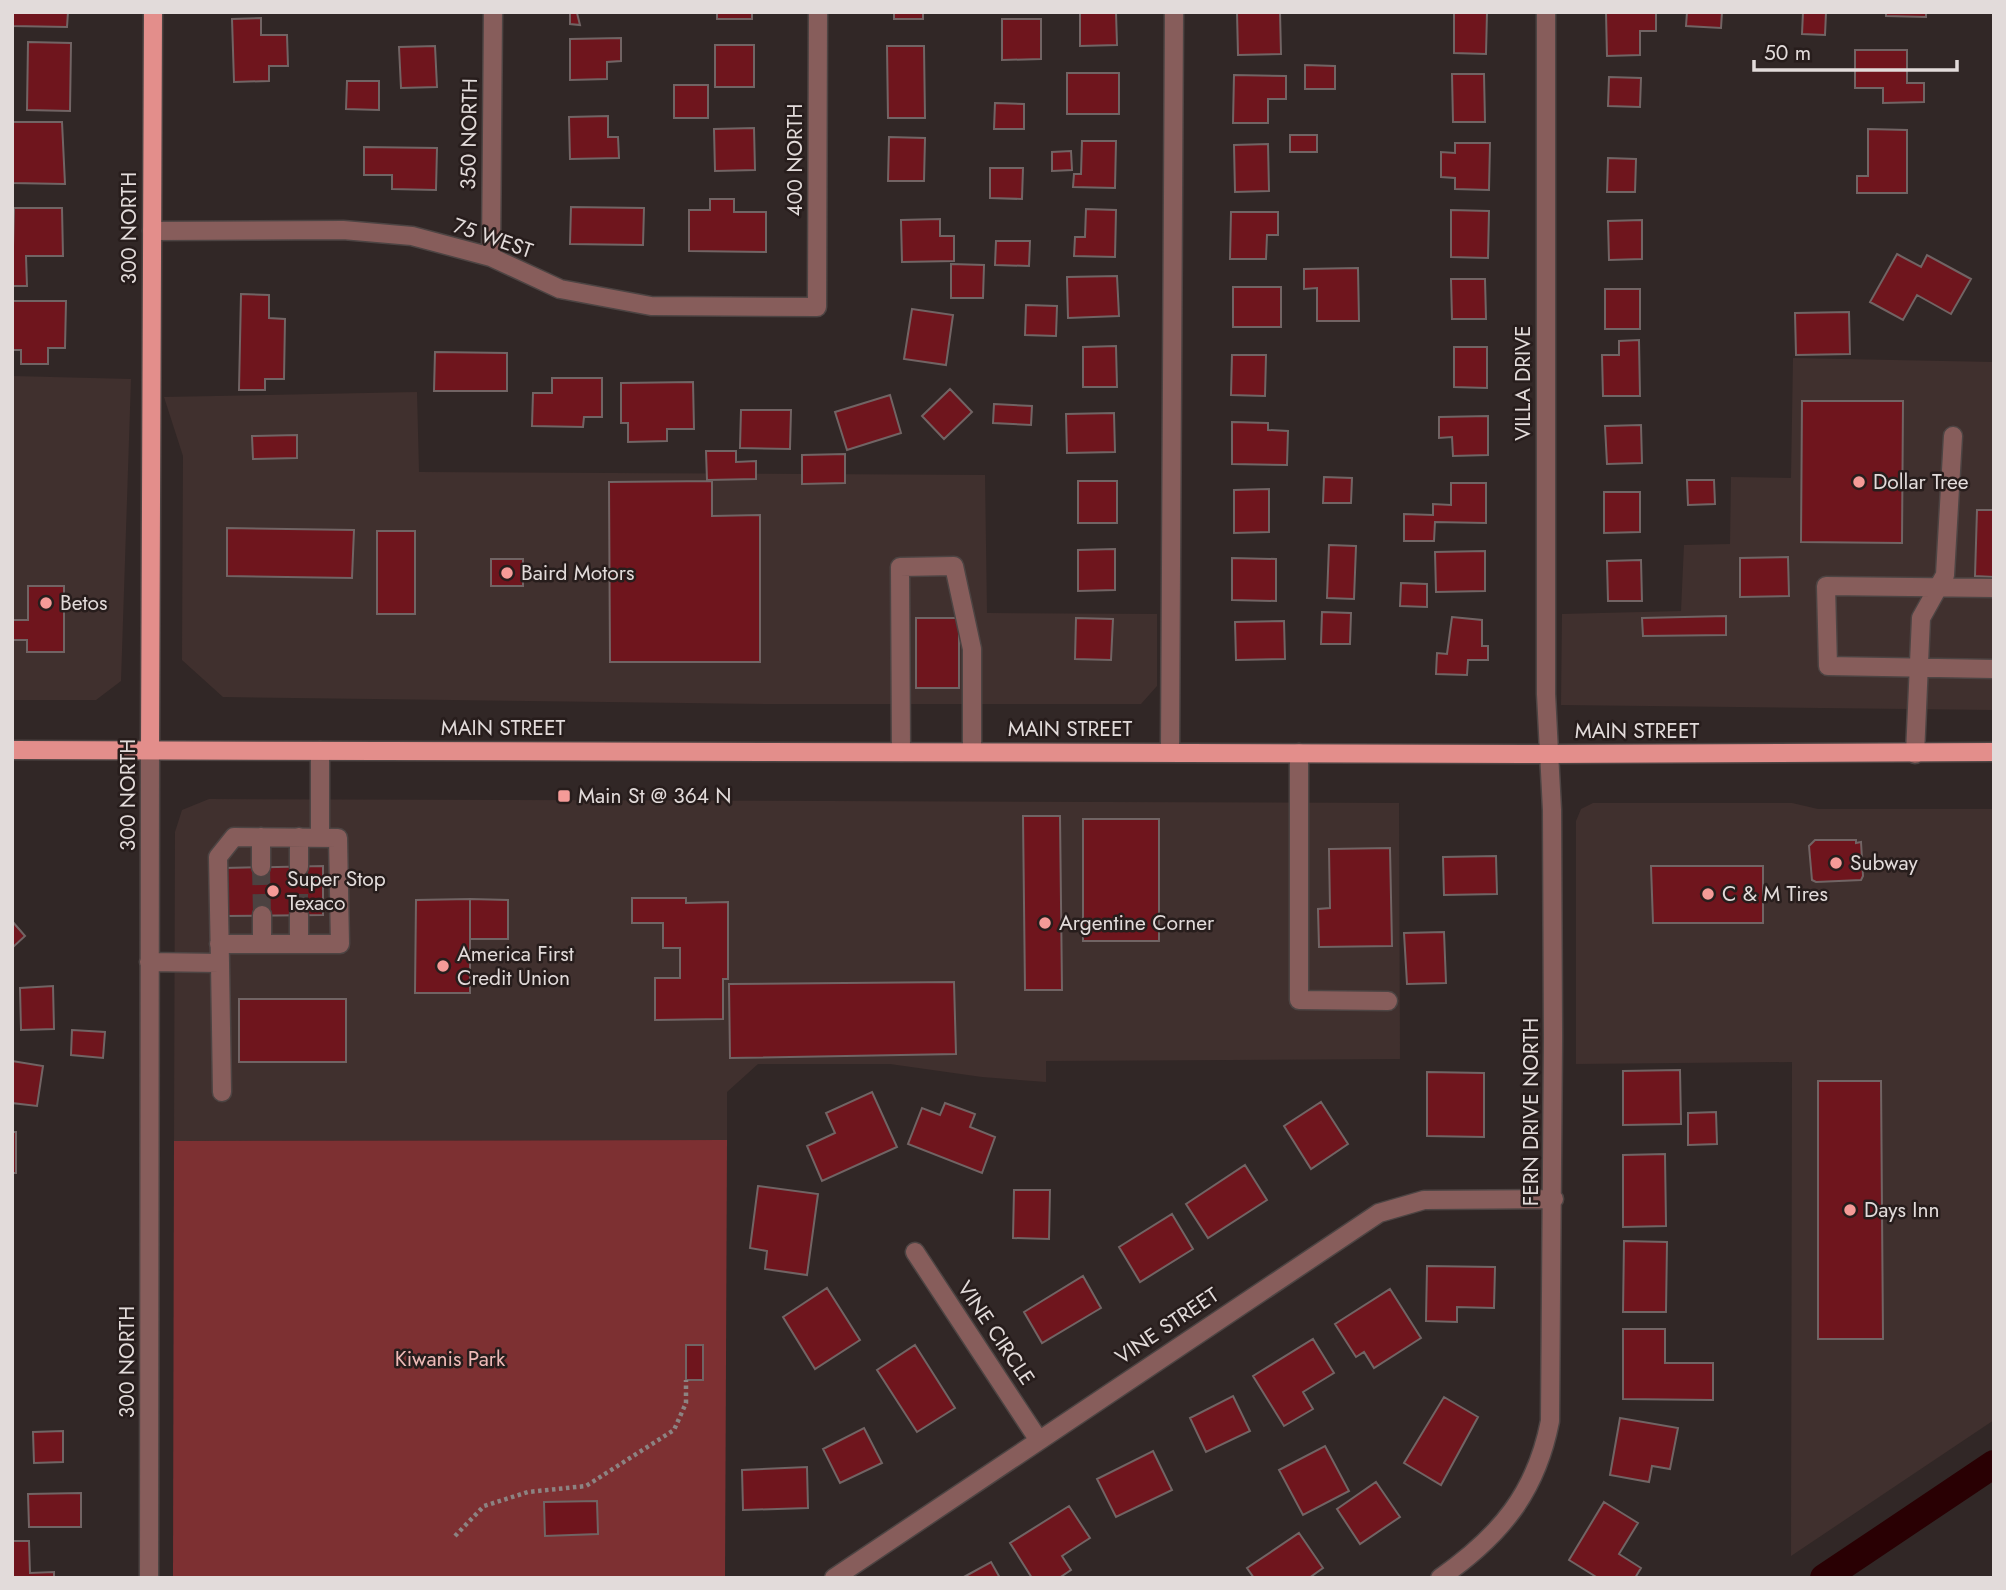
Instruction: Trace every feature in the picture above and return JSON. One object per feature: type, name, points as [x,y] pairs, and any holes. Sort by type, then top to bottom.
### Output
[{"type":"main road","name":"300 NORTH","points":[[150,750],[153,12]]},
{"type":"main road","name":"MAIN STREET","points":[[12,750],[1992,754]]},
{"type":"street","name":"350 NORTH","points":[[491,257],[493,12]]},
{"type":"street","name":"400 NORTH","points":[[817,307],[818,12]]},
{"type":"street","points":[[1170,752],[1174,12]]},
{"type":"street","name":"VILLA DRIVE","points":[[1546,12],[1546,694],[1549,754]]},
{"type":"street","name":"75 WEST","points":[[152,232],[343,230],[412,236],[491,257],[560,289],[651,306],[817,307]]},
{"type":"street","points":[[1915,754],[1921,618],[1945,575],[1953,436]]},
{"type":"street","points":[[901,752],[900,567],[954,566],[972,649],[972,752]]},
{"type":"street","points":[[1994,587],[1826,586],[1828,666],[1994,669]]},
{"type":"street","name":"300 NORTH","points":[[149,1578],[150,750]]},
{"type":"street","points":[[320,751],[320,838]]},
{"type":"street","points":[[1299,753],[1299,1000],[1388,1001]]},
{"type":"street","name":"FERN DRIVE NORTH","points":[[1440,1578],[1494,1534],[1520,1501],[1538,1468],[1549,1430],[1552,1398],[1554,1199],[1549,754]]},
{"type":"street","points":[[219,944],[340,944],[338,838],[234,837],[218,857],[219,944],[222,1092]]},
{"type":"street","points":[[261,837],[261,867]]},
{"type":"street","points":[[299,837],[299,867]]},
{"type":"street","points":[[262,915],[262,944]]},
{"type":"street","points":[[299,915],[299,944]]},
{"type":"street","points":[[149,962],[220,963]]},
{"type":"street","name":"VINE STREET","points":[[834,1578],[1379,1213],[1424,1200],[1554,1199]]},
{"type":"street","name":"VINE CIRCLE","points":[[915,1252],[1038,1439]]},
{"type":"path","points":[[455,1536],[484,1506],[528,1492],[586,1486],[674,1430],[686,1404],[686,1380]]},
{"type":"shaded area","points":[[1793,358],[1994,362],[1994,710],[1561,705],[1562,614],[1681,611],[1684,545],[1730,544],[1731,477],[1791,478]]},
{"type":"shaded area","points":[[12,376],[131,379],[121,681],[96,700],[12,700]]},
{"type":"shaded area","points":[[417,392],[419,472],[985,475],[987,613],[1157,614],[1157,686],[1141,704],[766,704],[223,697],[182,660],[183,456],[164,397]]},
{"type":"shaded area","points":[[209,799],[1399,803],[1400,1059],[1046,1061],[1046,1082],[982,1077],[890,1064],[758,1064],[727,1092],[727,1140],[174,1141],[175,832],[182,810]]},
{"type":"shaded area","points":[[1593,803],[1792,803],[1818,809],[1994,809],[1994,1420],[1791,1556],[1792,1062],[1576,1064],[1576,821],[1581,809]]},
{"type":"green space","name":"Kiwanis Park","points":[[727,1140],[725,1578],[173,1578],[174,1141]]},
{"type":"building","points":[[12,12],[68,12],[67,27],[12,26]]},
{"type":"building","points":[[570,12],[608,12],[577,13],[580,25],[570,24]]},
{"type":"building","points":[[717,12],[752,12],[752,19],[717,19]]},
{"type":"building","points":[[894,12],[923,12],[923,19],[894,19]]},
{"type":"building","points":[[1080,12],[1116,12],[1117,45],[1080,46]]},
{"type":"building","points":[[1237,12],[1280,12],[1281,54],[1238,55]]},
{"type":"building","points":[[1454,12],[1487,12],[1486,54],[1454,53]]},
{"type":"building","points":[[1606,12],[1656,12],[1656,31],[1640,31],[1640,55],[1607,56]]},
{"type":"building","points":[[1687,12],[1722,12],[1721,28],[1686,26]]},
{"type":"building","points":[[1803,12],[1826,12],[1825,35],[1802,34]]},
{"type":"building","points":[[1886,12],[1926,12],[1926,17],[1886,16]]},
{"type":"building","points":[[261,18],[261,35],[287,35],[288,66],[269,66],[269,81],[234,82],[232,19]]},
{"type":"building","points":[[1002,19],[1041,19],[1041,59],[1002,60]]},
{"type":"building","points":[[621,38],[621,61],[607,62],[607,79],[570,80],[570,39]]},
{"type":"building","points":[[28,42],[71,43],[70,111],[27,110]]},
{"type":"building","points":[[715,45],[754,45],[754,87],[715,87]]},
{"type":"building","points":[[435,46],[437,87],[401,88],[399,47]]},
{"type":"building","points":[[887,46],[924,46],[925,118],[888,118]]},
{"type":"building","points":[[1855,50],[1907,50],[1907,83],[1924,83],[1924,102],[1883,103],[1883,88],[1855,88]]},
{"type":"building","points":[[1305,65],[1335,66],[1335,89],[1305,89]]},
{"type":"building","points":[[1067,73],[1119,73],[1119,114],[1067,114]]},
{"type":"building","points":[[1452,74],[1484,74],[1485,122],[1453,122]]},
{"type":"building","points":[[1234,75],[1286,76],[1286,99],[1268,99],[1268,123],[1233,123]]},
{"type":"building","points":[[1609,77],[1641,78],[1640,107],[1608,106]]},
{"type":"building","points":[[347,81],[379,81],[379,110],[346,109]]},
{"type":"building","points":[[674,85],[708,85],[708,118],[674,118]]},
{"type":"building","points":[[995,103],[1024,104],[1024,129],[994,129]]},
{"type":"building","points":[[608,116],[608,137],[618,137],[619,158],[570,159],[569,117]]},
{"type":"building","points":[[12,122],[62,122],[65,184],[12,183]]},
{"type":"building","points":[[754,128],[755,170],[715,171],[714,129]]},
{"type":"building","points":[[1868,129],[1907,130],[1907,193],[1857,193],[1857,176],[1868,176]]},
{"type":"building","points":[[1290,135],[1317,135],[1317,152],[1290,152]]},
{"type":"building","points":[[889,137],[925,138],[924,181],[888,181]]},
{"type":"building","points":[[1082,141],[1116,141],[1115,188],[1073,187],[1074,174],[1081,174]]},
{"type":"building","points":[[1455,143],[1490,143],[1489,190],[1455,189],[1455,178],[1441,177],[1441,152],[1455,153]]},
{"type":"building","points":[[1268,144],[1269,191],[1235,192],[1234,145]]},
{"type":"building","points":[[364,147],[437,148],[436,190],[392,189],[392,175],[364,175]]},
{"type":"building","points":[[1071,151],[1072,170],[1052,171],[1052,152]]},
{"type":"building","points":[[1608,158],[1636,159],[1635,192],[1607,192]]},
{"type":"building","points":[[990,168],[1023,168],[1022,199],[990,198]]},
{"type":"building","points":[[710,199],[734,199],[734,212],[766,212],[766,252],[689,251],[689,210],[710,210]]},
{"type":"building","points":[[571,207],[644,208],[643,245],[570,244]]},
{"type":"building","points":[[14,208],[62,208],[63,256],[26,256],[27,286],[12,286]]},
{"type":"building","points":[[1086,209],[1116,210],[1115,257],[1074,256],[1075,237],[1085,237]]},
{"type":"building","points":[[1451,210],[1489,211],[1488,258],[1451,257]]},
{"type":"building","points":[[1231,212],[1278,212],[1278,235],[1267,235],[1266,259],[1230,259]]},
{"type":"building","points":[[940,219],[940,236],[954,236],[954,261],[902,262],[901,220]]},
{"type":"building","points":[[1642,220],[1642,259],[1609,260],[1608,221]]},
{"type":"building","points":[[996,241],[1030,241],[1029,266],[995,265]]},
{"type":"building","points":[[1897,254],[1921,267],[1927,255],[1971,279],[1951,314],[1917,295],[1903,320],[1870,302]]},
{"type":"building","points":[[951,264],[984,265],[983,298],[951,298]]},
{"type":"building","points":[[1358,268],[1359,321],[1317,321],[1317,288],[1304,289],[1304,269]]},
{"type":"building","points":[[1117,276],[1119,316],[1068,318],[1067,277]]},
{"type":"building","points":[[1451,279],[1485,279],[1486,319],[1452,319]]},
{"type":"building","points":[[1233,287],[1281,287],[1281,327],[1233,327]]},
{"type":"building","points":[[1605,289],[1640,289],[1640,329],[1605,329]]},
{"type":"building","points":[[241,294],[269,295],[269,318],[285,319],[284,379],[265,379],[265,390],[239,390]]},
{"type":"building","points":[[12,301],[66,301],[65,348],[48,348],[48,364],[21,364],[21,350],[12,350]]},
{"type":"building","points":[[1026,305],[1057,306],[1056,336],[1025,335]]},
{"type":"building","points":[[912,309],[953,315],[946,365],[904,359]]},
{"type":"building","points":[[1849,312],[1850,354],[1796,355],[1795,313]]},
{"type":"building","points":[[1639,340],[1640,396],[1603,396],[1602,355],[1619,355],[1619,341]]},
{"type":"building","points":[[1116,346],[1117,387],[1083,387],[1083,347]]},
{"type":"building","points":[[1454,347],[1487,347],[1487,388],[1454,387]]},
{"type":"building","points":[[435,352],[507,353],[507,391],[434,391]]},
{"type":"building","points":[[1232,355],[1266,355],[1265,396],[1231,395]]},
{"type":"building","points":[[552,378],[602,378],[602,417],[584,417],[583,427],[532,426],[533,393],[552,393]]},
{"type":"building","points":[[693,382],[694,429],[667,429],[667,441],[628,442],[628,423],[621,423],[621,383]]},
{"type":"building","points":[[950,389],[972,412],[944,439],[922,416]]},
{"type":"building","points":[[890,395],[901,433],[847,450],[835,412]]},
{"type":"building","points":[[1802,401],[1903,401],[1902,543],[1801,542]]},
{"type":"building","points":[[994,404],[1032,406],[1031,425],[993,423]]},
{"type":"building","points":[[741,410],[791,410],[790,449],[740,448]]},
{"type":"building","points":[[1114,413],[1115,452],[1067,453],[1066,414]]},
{"type":"building","points":[[1488,416],[1488,455],[1453,456],[1452,437],[1439,438],[1439,417]]},
{"type":"building","points":[[1232,422],[1268,423],[1268,430],[1288,431],[1287,465],[1232,464]]},
{"type":"building","points":[[1641,425],[1642,463],[1607,464],[1605,426]]},
{"type":"building","points":[[297,435],[297,458],[253,459],[252,436]]},
{"type":"building","points":[[706,451],[736,451],[736,462],[756,461],[756,479],[707,480]]},
{"type":"building","points":[[845,454],[845,483],[802,484],[802,455]]},
{"type":"building","points":[[1324,477],[1352,478],[1351,503],[1323,503]]},
{"type":"building","points":[[1687,480],[1714,480],[1715,504],[1688,505]]},
{"type":"building","points":[[712,481],[712,516],[760,515],[760,662],[610,662],[609,482]]},
{"type":"building","points":[[1078,481],[1117,481],[1117,523],[1078,523]]},
{"type":"building","points":[[1451,483],[1486,483],[1486,523],[1435,522],[1434,541],[1404,541],[1404,514],[1433,515],[1433,504],[1451,505]]},
{"type":"building","points":[[1269,489],[1269,532],[1234,533],[1234,490]]},
{"type":"building","points":[[1604,492],[1640,492],[1640,532],[1604,533]]},
{"type":"building","points":[[1977,510],[1994,510],[1994,577],[1975,576]]},
{"type":"building","points":[[227,528],[354,530],[352,578],[227,576]]},
{"type":"building","points":[[377,531],[415,531],[415,614],[377,614]]},
{"type":"building","points":[[1329,545],[1356,546],[1354,599],[1327,598]]},
{"type":"building","points":[[1115,549],[1115,590],[1078,591],[1078,550]]},
{"type":"building","points":[[1485,551],[1485,591],[1436,592],[1435,552]]},
{"type":"building","points":[[1788,557],[1789,596],[1740,597],[1740,558]]},
{"type":"building","points":[[1232,558],[1276,559],[1276,601],[1232,600]]},
{"type":"building","name":"Baird Motors","points":[[491,559],[523,559],[523,586],[491,586]]},
{"type":"building","points":[[1641,560],[1642,601],[1608,601],[1607,561]]},
{"type":"building","points":[[1401,583],[1427,584],[1427,607],[1400,606]]},
{"type":"building","name":"Betos","points":[[28,586],[64,586],[64,652],[27,652],[27,640],[13,640],[13,620],[28,620]]},
{"type":"building","points":[[1322,612],[1351,613],[1350,644],[1321,644]]},
{"type":"building","points":[[1726,616],[1726,635],[1643,636],[1642,618]]},
{"type":"building","points":[[1452,617],[1482,620],[1482,646],[1488,646],[1488,660],[1468,660],[1467,675],[1436,674],[1437,653],[1447,654]]},
{"type":"building","points":[[916,618],[959,618],[959,688],[916,688]]},
{"type":"building","points":[[1076,618],[1113,619],[1111,660],[1075,659]]},
{"type":"building","points":[[1284,621],[1285,659],[1236,660],[1235,622]]},
{"type":"building","points":[[1023,816],[1060,816],[1062,990],[1025,990]]},
{"type":"building","points":[[1083,819],[1159,819],[1159,941],[1083,941]]},
{"type":"building","name":"Subway","points":[[1815,840],[1861,842],[1861,880],[1812,880],[1809,846]]},
{"type":"building","points":[[1390,848],[1392,946],[1319,947],[1318,909],[1330,908],[1329,849]]},
{"type":"building","points":[[1496,856],[1497,894],[1444,895],[1443,857]]},
{"type":"building","name":"Super Stop Texaco","points":[[323,866],[323,915],[224,916],[224,868]]},
{"type":"building","points":[[1651,866],[1763,866],[1763,923],[1653,923]]},
{"type":"building","points":[[632,898],[686,898],[686,903],[728,902],[728,979],[723,979],[723,1019],[655,1020],[655,978],[680,978],[680,948],[663,948],[663,923],[632,923]]},
{"type":"building","name":"America First Credit Union","points":[[470,899],[470,993],[415,993],[416,900]]},
{"type":"building","points":[[470,899],[508,900],[508,939],[470,939]]},
{"type":"building","points":[[12,921],[25,936],[12,948]]},
{"type":"building","points":[[1444,932],[1446,983],[1407,984],[1404,933]]},
{"type":"building","points":[[954,982],[956,1054],[730,1058],[729,984]]},
{"type":"building","points":[[53,986],[54,1029],[21,1030],[20,988]]},
{"type":"building","points":[[239,999],[346,999],[346,1062],[239,1062]]},
{"type":"building","points":[[72,1030],[105,1032],[103,1058],[71,1055]]},
{"type":"building","points":[[12,1061],[43,1066],[37,1106],[12,1103]]},
{"type":"building","points":[[1680,1070],[1681,1124],[1623,1125],[1623,1071]]},
{"type":"building","points":[[1427,1072],[1484,1073],[1484,1137],[1427,1136]]},
{"type":"building","name":"Days Inn","points":[[1818,1081],[1881,1081],[1883,1339],[1818,1339]]},
{"type":"building","points":[[872,1092],[897,1147],[822,1181],[807,1146],[835,1133],[826,1113]]},
{"type":"building","points":[[1321,1102],[1348,1144],[1311,1169],[1284,1126]]},
{"type":"building","points":[[945,1103],[975,1114],[970,1127],[995,1137],[982,1173],[908,1144],[922,1108],[940,1115]]},
{"type":"building","points":[[1716,1112],[1717,1144],[1688,1145],[1688,1113]]},
{"type":"building","points":[[12,1132],[16,1132],[16,1173],[12,1173]]},
{"type":"building","points":[[1665,1154],[1666,1226],[1623,1227],[1623,1155]]},
{"type":"building","points":[[1245,1165],[1267,1200],[1208,1238],[1186,1204]]},
{"type":"building","points":[[758,1186],[818,1194],[807,1275],[765,1269],[767,1251],[750,1248]]},
{"type":"building","points":[[1014,1190],[1050,1190],[1049,1239],[1013,1238]]},
{"type":"building","points":[[1172,1214],[1193,1249],[1140,1282],[1119,1247]]},
{"type":"building","points":[[1624,1241],[1667,1242],[1666,1312],[1623,1312]]},
{"type":"building","points":[[1427,1266],[1495,1267],[1494,1308],[1457,1307],[1457,1322],[1426,1321]]},
{"type":"building","points":[[1083,1276],[1101,1308],[1042,1343],[1024,1312]]},
{"type":"building","points":[[827,1288],[860,1340],[815,1369],[783,1317]]},
{"type":"building","points":[[1390,1289],[1421,1338],[1374,1368],[1364,1352],[1356,1357],[1335,1324]]},
{"type":"building","points":[[1623,1329],[1665,1329],[1665,1363],[1713,1363],[1713,1400],[1623,1399]]},
{"type":"building","points":[[1313,1339],[1334,1373],[1303,1392],[1313,1409],[1284,1426],[1253,1376]]},
{"type":"building","points":[[686,1345],[703,1345],[703,1380],[686,1380]]},
{"type":"building","points":[[915,1345],[955,1408],[917,1432],[877,1370]]},
{"type":"building","points":[[1233,1396],[1250,1431],[1206,1452],[1190,1418]]},
{"type":"building","points":[[1444,1397],[1478,1417],[1441,1485],[1404,1463]]},
{"type":"building","points":[[1620,1418],[1678,1428],[1670,1469],[1652,1466],[1649,1482],[1610,1475]]},
{"type":"building","points":[[864,1428],[882,1463],[840,1483],[823,1449]]},
{"type":"building","points":[[63,1431],[63,1462],[34,1463],[33,1432]]},
{"type":"building","points":[[1325,1446],[1349,1491],[1303,1515],[1279,1470]]},
{"type":"building","points":[[1153,1451],[1172,1490],[1116,1517],[1097,1479]]},
{"type":"building","points":[[807,1467],[808,1508],[743,1510],[742,1470]]},
{"type":"building","points":[[1376,1482],[1400,1517],[1360,1544],[1337,1509]]},
{"type":"building","points":[[81,1493],[81,1527],[29,1527],[28,1494]]},
{"type":"building","points":[[597,1501],[598,1534],[545,1536],[544,1502]]},
{"type":"building","points":[[1604,1502],[1638,1523],[1619,1554],[1641,1568],[1635,1578],[1598,1578],[1569,1560]]},
{"type":"building","points":[[1069,1506],[1090,1538],[1062,1556],[1071,1570],[1059,1578],[1032,1578],[1010,1543]]},
{"type":"building","points":[[1299,1533],[1323,1568],[1309,1578],[1254,1578],[1247,1568]]},
{"type":"building","points":[[12,1541],[29,1541],[30,1573],[54,1572],[54,1578],[12,1578]]},
{"type":"building","points":[[991,1562],[1000,1578],[962,1578]]},
{"type":"waterway","points":[[1824,1578],[1994,1464]]},
{"type":"tunnel","points":[[261,867],[262,915]]},
{"type":"tunnel","points":[[299,867],[299,915]]},
{"type":"place","name":"Dollar Tree","points":[[1859,482]]},
{"type":"place","name":"Baird Motors","points":[[507,573]]},
{"type":"place","name":"Betos","points":[[46,603]]},
{"type":"place","name":"Main St @ 364 N","points":[[564,796]]},
{"type":"place","name":"Subway","points":[[1836,863]]},
{"type":"place","name":"Super Stop Texaco","points":[[273,891]]},
{"type":"place","name":"C & M Tires","points":[[1708,894]]},
{"type":"place","name":"Argentine Corner","points":[[1045,923]]},
{"type":"place","name":"America First Credit Union","points":[[443,966]]},
{"type":"place","name":"Days Inn","points":[[1850,1210]]}]
